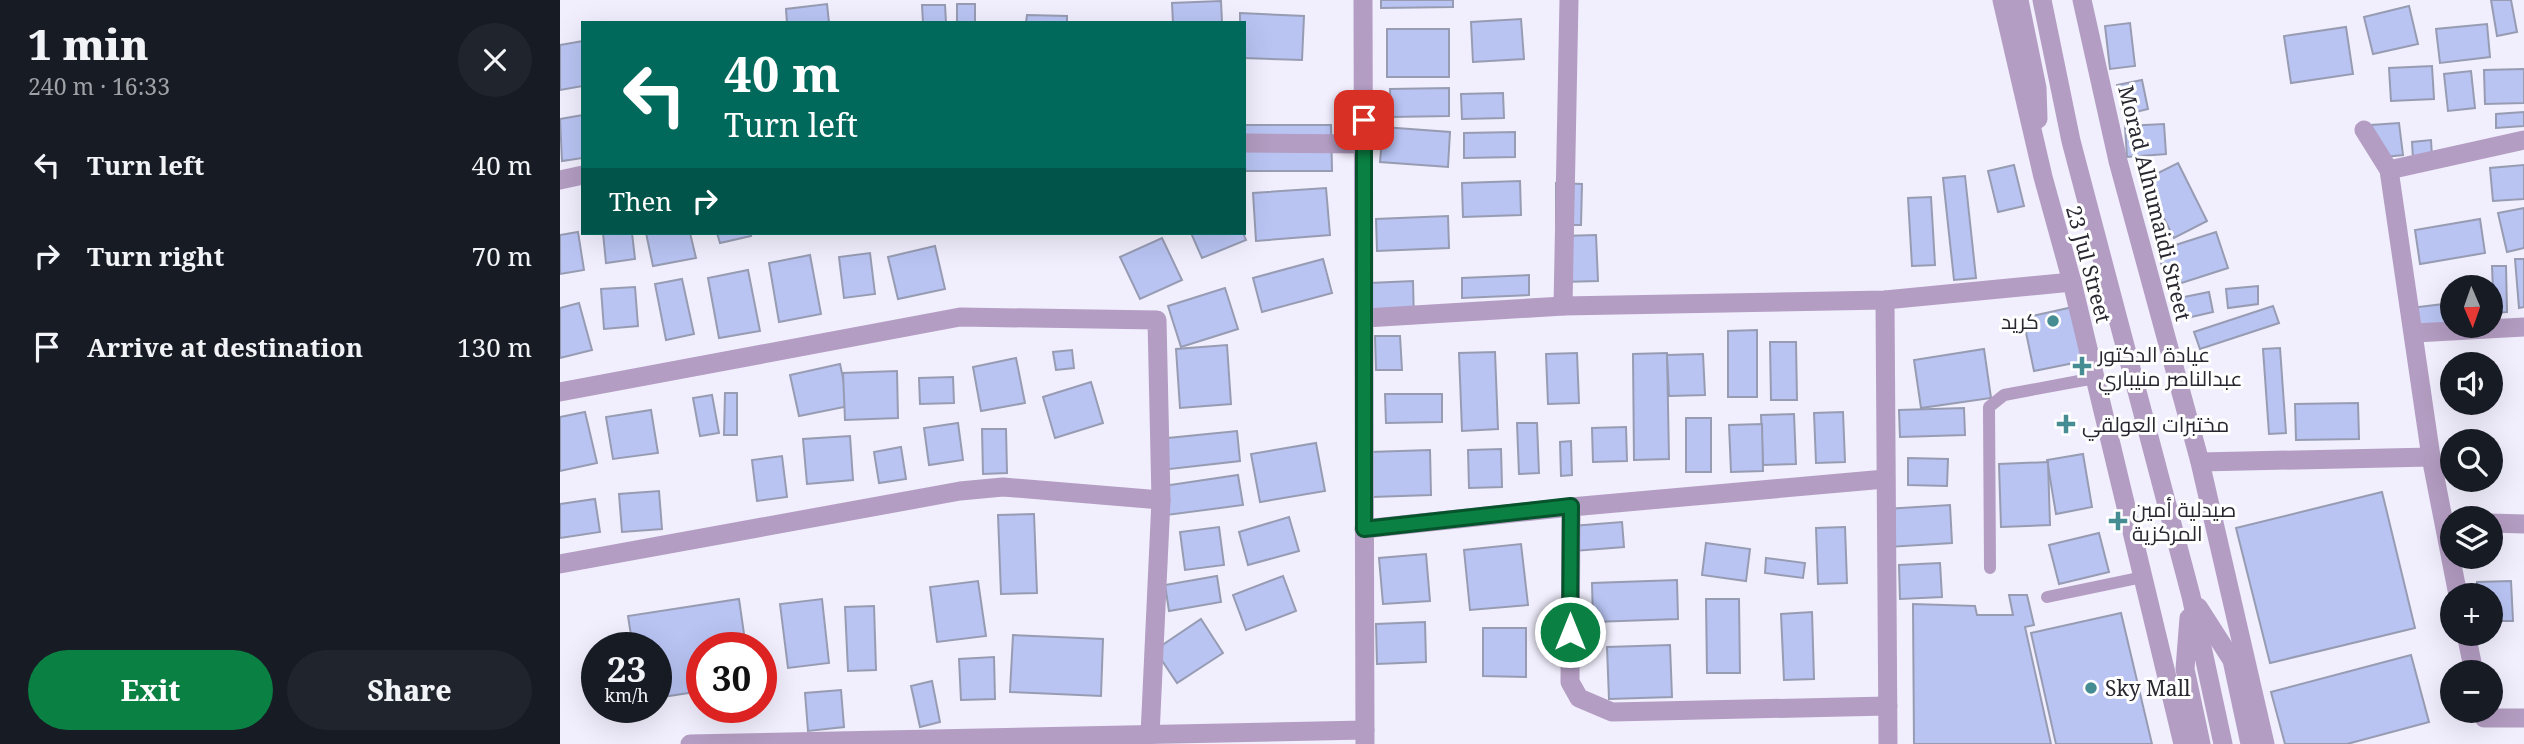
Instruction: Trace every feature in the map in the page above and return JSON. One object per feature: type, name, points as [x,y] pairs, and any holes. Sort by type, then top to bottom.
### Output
[{"type":"street","points":[[690,744],[1150,735],[1365,737],[1363,0]]},
{"type":"street","points":[[1563,306],[1569,0]]},
{"type":"street","name":"23 Jul Street","points":[[2002,0],[2183,744]]},
{"type":"street","points":[[2019,0],[2037,88],[2039,115],[2033,136]]},
{"type":"street","points":[[2042,0],[2071,141],[2191,596],[2223,744]]},
{"type":"street","name":"Morad Alhumaidi Street","points":[[2082,0],[2118,161],[2200,462],[2265,744]]},
{"type":"street","points":[[2364,130],[2389,170],[2415,333],[2431,457],[2443,506]]},
{"type":"street","points":[[2389,170],[2524,140]]},
{"type":"street","points":[[1246,144],[1364,144]]},
{"type":"street","points":[[560,180],[581,175]]},
{"type":"street","points":[[1365,318],[1563,306],[1885,300],[2072,282]]},
{"type":"street","points":[[1885,300],[1888,744]]},
{"type":"street","points":[[560,392],[960,317],[1157,320],[1161,500],[1150,735]]},
{"type":"street","points":[[2415,333],[2524,327]]},
{"type":"street","points":[[2200,462],[2431,457]]},
{"type":"street","points":[[1364,529],[1571,506],[1885,479]]},
{"type":"street","points":[[560,564],[960,491],[1003,487],[1161,500]]},
{"type":"street","points":[[1571,506],[1570,682],[1579,698],[1612,712],[1888,706]]},
{"type":"street","points":[[2503,523],[2524,524]]},
{"type":"street","points":[[2191,596],[2185,669],[2201,744]]},
{"type":"street","points":[[2191,596],[2232,660],[2250,744]]},
{"type":"street","points":[[2503,718],[2524,718]]},
{"type":"lane","points":[[1990,568],[1989,407],[2004,395],[2095,378]]},
{"type":"lane","points":[[2047,597],[2143,577]]},
{"type":"building","points":[[1381,0],[1453,0],[1453,7],[1381,8]]},
{"type":"building","points":[[2491,0],[2511,0],[2517,32],[2497,36]]},
{"type":"building","points":[[1221,1],[1222,21],[1173,21],[1172,3]]},
{"type":"building","points":[[827,4],[829,21],[787,21],[786,9]]},
{"type":"building","points":[[957,4],[975,4],[975,21],[957,21]]},
{"type":"building","points":[[922,5],[945,5],[946,21],[923,21]]},
{"type":"building","points":[[2409,6],[2418,44],[2373,54],[2364,17]]},
{"type":"building","points":[[1240,13],[1304,16],[1302,60],[1246,58],[1246,21],[1240,21]]},
{"type":"building","points":[[1027,15],[1067,16],[1067,21],[1026,21]]},
{"type":"building","points":[[1521,19],[1524,59],[1473,62],[1471,22]]},
{"type":"building","points":[[2130,23],[2135,66],[2110,69],[2105,26]]},
{"type":"building","points":[[2487,24],[2490,57],[2440,63],[2436,29]]},
{"type":"building","points":[[2346,27],[2353,74],[2291,83],[2284,36]]},
{"type":"building","points":[[1387,29],[1449,29],[1449,77],[1387,77]]},
{"type":"building","points":[[581,41],[581,86],[560,90],[560,45]]},
{"type":"building","points":[[2432,66],[2434,99],[2391,101],[2389,68]]},
{"type":"building","points":[[2524,69],[2524,103],[2485,104],[2484,70]]},
{"type":"building","points":[[2471,71],[2475,108],[2448,111],[2444,74]]},
{"type":"building","points":[[2142,80],[2148,109],[2123,115],[2117,85]]},
{"type":"building","points":[[1449,88],[1449,116],[1391,117],[1390,89]]},
{"type":"building","points":[[1503,93],[1504,118],[1462,119],[1461,94]]},
{"type":"building","points":[[2524,112],[2524,126],[2496,128],[2496,114]]},
{"type":"building","points":[[581,115],[581,158],[562,161],[560,119]]},
{"type":"building","points":[[2399,123],[2403,155],[2375,158],[2371,125]]},
{"type":"building","points":[[2164,124],[2166,154],[2127,157],[2125,126]]},
{"type":"building","points":[[1246,125],[1331,125],[1332,171],[1246,171]]},
{"type":"building","points":[[1383,127],[1450,132],[1448,167],[1380,162]]},
{"type":"building","points":[[1515,132],[1515,157],[1464,158],[1464,133]]},
{"type":"building","points":[[2431,140],[2432,157],[2413,159],[2412,142]]},
{"type":"building","points":[[2178,163],[2207,221],[2174,238],[2144,180]]},
{"type":"building","points":[[2014,165],[2024,206],[1998,212],[1988,171]]},
{"type":"building","points":[[2524,165],[2524,199],[2493,201],[2490,168]]},
{"type":"building","points":[[1965,176],[1976,278],[1954,280],[1943,178]]},
{"type":"building","points":[[1520,181],[1521,215],[1463,217],[1462,183]]},
{"type":"building","points":[[1556,183],[1582,184],[1581,225],[1556,225]]},
{"type":"building","points":[[1326,188],[1330,235],[1256,241],[1253,193]]},
{"type":"building","points":[[1931,197],[1935,265],[1912,266],[1908,198]]},
{"type":"building","points":[[2524,208],[2524,248],[2507,252],[2498,213]]},
{"type":"building","points":[[1448,216],[1449,248],[1377,251],[1376,219]]},
{"type":"building","points":[[2480,219],[2485,253],[2420,264],[2415,230]]},
{"type":"building","points":[[578,232],[584,270],[560,274],[560,235]]},
{"type":"building","points":[[2216,232],[2228,268],[2169,287],[2157,251]]},
{"type":"building","points":[[603,235],[632,235],[635,259],[606,263]]},
{"type":"building","points":[[646,235],[690,235],[696,258],[653,266]]},
{"type":"building","points":[[718,235],[751,236],[720,243]]},
{"type":"building","points":[[1192,235],[1244,235],[1246,240],[1202,258]]},
{"type":"building","points":[[1596,235],[1598,281],[1562,282],[1561,236]]},
{"type":"building","points":[[1162,238],[1182,280],[1140,299],[1120,257]]},
{"type":"building","points":[[935,246],[945,289],[898,299],[888,257]]},
{"type":"building","points":[[870,253],[875,294],[844,298],[839,257]]},
{"type":"building","points":[[810,255],[821,314],[779,322],[769,263]]},
{"type":"building","points":[[1323,259],[1332,293],[1262,312],[1253,278]]},
{"type":"building","points":[[2515,259],[2524,259],[2524,307],[2519,308]]},
{"type":"building","points":[[2492,266],[2506,266],[2507,312],[2503,312],[2503,275],[2492,275]]},
{"type":"building","points":[[748,270],[760,331],[719,338],[708,278]]},
{"type":"building","points":[[1529,275],[1529,295],[1462,298],[1462,278]]},
{"type":"building","points":[[682,279],[694,334],[666,340],[655,284]]},
{"type":"building","points":[[1413,281],[1414,323],[1371,324],[1370,283]]},
{"type":"building","points":[[2258,286],[2258,304],[2228,308],[2226,289]]},
{"type":"building","points":[[635,287],[638,326],[604,329],[601,289]]},
{"type":"building","points":[[1225,288],[1238,329],[1181,347],[1168,306]]},
{"type":"building","points":[[2209,292],[2213,312],[2178,320],[2174,299]]},
{"type":"building","points":[[579,303],[592,350],[560,358],[560,308]]},
{"type":"building","points":[[2440,304],[2440,330],[2414,339],[2410,308]]},
{"type":"building","points":[[2273,306],[2279,323],[2200,349],[2194,332]]},
{"type":"building","points":[[2073,307],[2084,361],[2034,371],[2023,318]]},
{"type":"building","points":[[1757,330],[1757,397],[1728,397],[1728,331]]},
{"type":"building","points":[[1375,336],[1400,336],[1402,370],[1376,370]]},
{"type":"building","points":[[1770,342],[1796,342],[1797,400],[1771,400]]},
{"type":"building","points":[[1227,345],[1231,404],[1180,408],[1176,349]]},
{"type":"building","points":[[2280,348],[2286,433],[2269,434],[2263,349]]},
{"type":"building","points":[[1984,349],[1991,398],[1921,408],[1914,360]]},
{"type":"building","points":[[1072,350],[1074,368],[1056,370],[1053,352]]},
{"type":"building","points":[[1495,352],[1498,429],[1462,431],[1459,353]]},
{"type":"building","points":[[1577,353],[1579,403],[1548,404],[1546,354]]},
{"type":"building","points":[[1667,353],[1669,459],[1634,460],[1633,354]]},
{"type":"building","points":[[1703,354],[1705,395],[1669,396],[1667,355]]},
{"type":"building","points":[[1016,358],[1025,403],[981,411],[973,367]]},
{"type":"building","points":[[840,364],[849,406],[799,416],[790,375]]},
{"type":"building","points":[[897,371],[898,418],[845,420],[843,373]]},
{"type":"building","points":[[953,377],[954,403],[920,404],[919,378]]},
{"type":"building","points":[[1091,382],[1103,423],[1055,438],[1043,397]]},
{"type":"building","points":[[725,393],[737,393],[737,435],[724,435]]},
{"type":"building","points":[[1385,394],[1442,394],[1442,422],[1386,423]]},
{"type":"building","points":[[712,395],[719,433],[700,436],[693,398]]},
{"type":"building","points":[[2358,403],[2359,439],[2296,440],[2295,404]]},
{"type":"building","points":[[1964,408],[1965,435],[1900,437],[1899,410]]},
{"type":"building","points":[[651,410],[658,453],[613,459],[606,417]]},
{"type":"building","points":[[585,412],[597,463],[560,471],[560,417]]},
{"type":"building","points":[[1843,412],[1845,462],[1816,463],[1814,413]]},
{"type":"building","points":[[1794,414],[1796,464],[1763,465],[1761,415]]},
{"type":"building","points":[[1686,418],[1711,418],[1711,472],[1686,472]]},
{"type":"building","points":[[958,423],[963,460],[929,465],[924,428]]},
{"type":"building","points":[[1517,423],[1537,423],[1539,473],[1519,474]]},
{"type":"building","points":[[1762,424],[1763,471],[1731,472],[1729,425]]},
{"type":"building","points":[[1626,427],[1627,461],[1593,462],[1592,428]]},
{"type":"building","points":[[982,429],[1006,429],[1007,473],[983,474]]},
{"type":"building","points":[[1237,431],[1240,461],[1161,470],[1158,439]]},
{"type":"building","points":[[850,436],[853,480],[807,484],[803,439]]},
{"type":"building","points":[[1571,441],[1572,475],[1561,476],[1560,442]]},
{"type":"building","points":[[1316,443],[1325,491],[1260,502],[1251,454]]},
{"type":"building","points":[[901,447],[906,479],[879,483],[874,452]]},
{"type":"building","points":[[1501,449],[1502,487],[1469,488],[1468,450]]},
{"type":"building","points":[[1430,450],[1431,495],[1372,497],[1370,452]]},
{"type":"building","points":[[2083,454],[2092,507],[2056,514],[2047,460]]},
{"type":"building","points":[[782,456],[787,497],[757,501],[752,460]]},
{"type":"building","points":[[1908,458],[1948,459],[1947,486],[1908,485]]},
{"type":"building","points":[[2048,462],[2050,525],[2001,527],[1999,464]]},
{"type":"building","points":[[1238,475],[1243,505],[1167,515],[1163,486]]},
{"type":"building","points":[[659,491],[662,529],[622,532],[619,494]]},
{"type":"building","points":[[2382,492],[2415,628],[2270,663],[2236,528]]},
{"type":"building","points":[[595,499],[600,532],[560,538],[560,504]]},
{"type":"building","points":[[1950,505],[1952,543],[1888,547],[1885,509]]},
{"type":"building","points":[[1034,514],[1037,593],[1001,594],[998,515]]},
{"type":"building","points":[[1289,517],[1299,551],[1248,565],[1239,532]]},
{"type":"building","points":[[1622,522],[1624,547],[1574,551],[1572,526]]},
{"type":"building","points":[[1219,527],[1224,565],[1185,570],[1180,532]]},
{"type":"building","points":[[1845,527],[1847,583],[1818,584],[1816,528]]},
{"type":"building","points":[[2099,533],[2109,572],[2059,584],[2049,545]]},
{"type":"building","points":[[1706,543],[1750,549],[1746,581],[1702,575]]},
{"type":"building","points":[[1521,544],[1528,605],[1470,610],[1464,550]]},
{"type":"building","points":[[1426,554],[1430,601],[1383,604],[1379,558]]},
{"type":"building","points":[[1766,558],[1805,563],[1803,578],[1765,573]]},
{"type":"building","points":[[1940,563],[1942,597],[1900,599],[1899,565]]},
{"type":"building","points":[[1217,576],[1221,602],[1169,611],[1165,585]]},
{"type":"building","points":[[1283,576],[1296,611],[1246,630],[1233,595]]},
{"type":"building","points":[[1677,580],[1678,619],[1593,622],[1592,583]]},
{"type":"building","points":[[978,581],[986,636],[937,642],[930,587]]},
{"type":"building","points":[[2511,581],[2513,621],[2503,621],[2503,583],[2477,582]]},
{"type":"building","points":[[2009,595],[2027,595],[2034,625],[2025,627],[2051,744],[1914,744],[1913,604],[1975,606],[1977,615],[2013,615]]},
{"type":"building","points":[[739,599],[744,632],[686,632],[686,693],[672,696],[672,632],[630,632],[628,616]]},
{"type":"building","points":[[822,599],[829,663],[788,668],[780,604]]},
{"type":"building","points":[[1706,599],[1739,599],[1740,673],[1707,673]]},
{"type":"building","points":[[874,606],[876,670],[848,671],[845,607]]},
{"type":"building","points":[[1812,612],[1814,679],[1784,680],[1781,614]]},
{"type":"building","name":"Sky Mall","points":[[2121,613],[2152,744],[2056,744],[2031,633]]},
{"type":"building","points":[[1201,619],[1223,653],[1177,683],[1155,650]]},
{"type":"building","points":[[1425,622],[1426,662],[1377,664],[1376,624]]},
{"type":"building","points":[[1483,628],[1526,628],[1526,677],[1483,676]]},
{"type":"building","points":[[1013,635],[1103,639],[1101,696],[1010,692]]},
{"type":"building","points":[[1670,645],[1672,697],[1609,699],[1607,647]]},
{"type":"building","points":[[2411,655],[2429,722],[2347,744],[2285,744],[2271,692]]},
{"type":"building","points":[[994,657],[995,699],[961,700],[959,659]]},
{"type":"building","points":[[932,681],[940,722],[920,727],[911,686]]},
{"type":"building","points":[[841,690],[844,727],[808,731],[805,693]]},
{"type":"place","name":"كريد","points":[[2053,321]]},
{"type":"place","name":"عيادة الدكتور عبدالناصر منيباري","points":[[2082,366]]},
{"type":"place","name":"مختبرات العولقي","points":[[2066,424]]},
{"type":"place","name":"صيدلية أمين المركزية","points":[[2118,521]]},
{"type":"place","name":"Sky Mall","points":[[2091,688]]},
{"type":"route","points":[[1364,120],[1364,529],[1571,506],[1570,632]]}]
